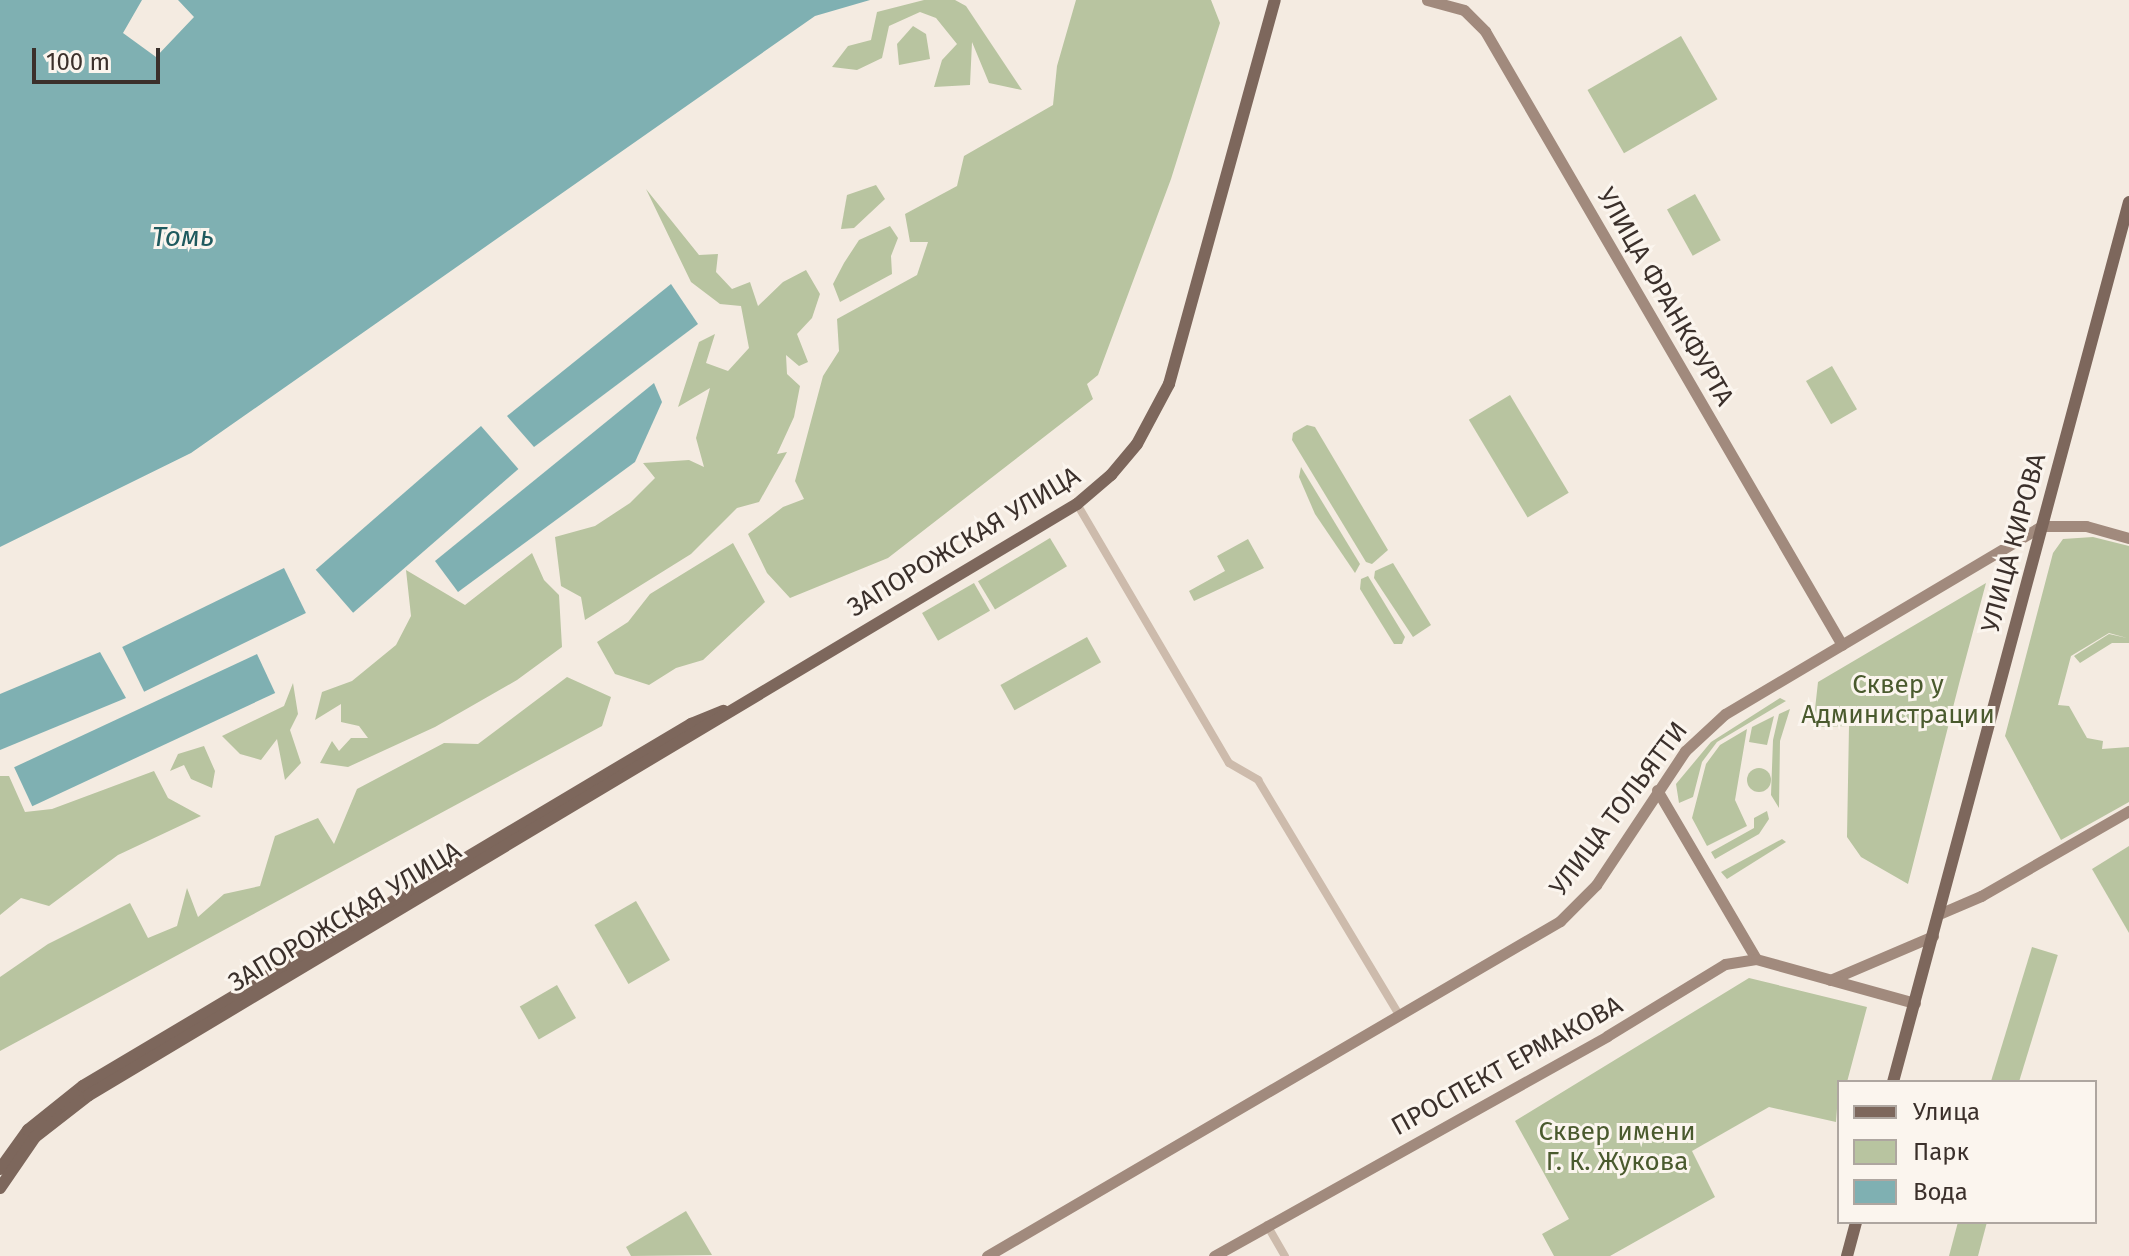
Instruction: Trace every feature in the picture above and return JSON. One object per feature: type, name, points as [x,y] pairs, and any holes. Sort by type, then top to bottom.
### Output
[{"type":"main road","name":"ЗАПОРОЖСКАЯ УЛИЦА","points":[[0,1188],[35,1137],[89,1095],[1077,504],[1137,444],[1169,384],[1275,0]]},
{"type":"main road","name":"УЛИЦА КИРОВА","points":[[1894,1080],[2129,202]]},
{"type":"main road","name":"ЗАПОРОЖСКАЯ УЛИЦА","points":[[0,1169],[28,1130],[83,1086],[691,724],[734,707]]},
{"type":"main road","points":[[1847,1256],[1855,1224]]},
{"type":"street","name":"УЛИЦА ФРАНКФУРТА","points":[[1427,0],[1464,10],[1485,31],[1842,645]]},
{"type":"street","points":[[1077,504],[1229,763],[1258,780],[1399,1015]]},
{"type":"street","points":[[2042,526],[2086,526],[2129,538]]},
{"type":"street","name":"УЛИЦА ТОЛЬЯТТИ","points":[[994,1254],[1577,908],[1657,790],[1711,725],[2042,526]]},
{"type":"street","points":[[1657,790],[1694,845],[1756,959]]},
{"type":"street","points":[[1939,914],[1981,896],[2129,811]]},
{"type":"street","points":[[1830,980],[1933,936]]},
{"type":"street","name":"ПРОСПЕКТ ЕРМАКОВА","points":[[1214,1256],[1607,1036],[1725,964],[1756,959],[1915,1003]]},
{"type":"street","points":[[1267,1225],[1285,1256]]},
{"type":"green space","points":[[924,0],[955,0],[966,6],[1022,90],[989,83],[972,42],[970,85],[934,87],[942,60],[957,44],[936,18],[920,12],[889,26],[882,58],[857,70],[832,67],[848,46],[871,40],[877,12]]},
{"type":"green space","points":[[1076,0],[1211,0],[1220,23],[1171,179],[1098,375],[1087,384],[1093,399],[888,558],[790,598],[767,573],[748,534],[783,507],[804,499],[795,481],[823,376],[839,351],[837,319],[917,275],[928,242],[910,242],[905,214],[957,186],[964,156],[1053,105],[1057,66]]},
{"type":"green space","points":[[913,26],[926,34],[930,59],[899,65],[897,44]]},
{"type":"green space","points":[[1681,36],[1718,99],[1624,153],[1587,90]]},
{"type":"green space","points":[[876,185],[885,199],[854,228],[841,229],[847,195]]},
{"type":"green space","points":[[646,189],[699,255],[718,254],[716,272],[732,289],[750,282],[758,306],[783,282],[806,270],[820,294],[812,318],[797,334],[808,362],[799,366],[786,355],[787,374],[800,386],[794,417],[777,454],[787,452],[759,502],[737,508],[691,554],[585,620],[581,597],[561,586],[555,537],[595,526],[630,503],[655,478],[643,463],[689,460],[704,467],[696,438],[710,388],[678,407],[699,342],[715,334],[706,363],[728,371],[749,348],[741,306],[720,304],[691,282]]},
{"type":"green space","points":[[1695,194],[1721,240],[1693,256],[1667,210]]},
{"type":"green space","points":[[890,226],[898,238],[891,256],[892,274],[840,302],[833,284],[859,240]]},
{"type":"green space","points":[[1832,366],[1857,409],[1831,424],[1806,381]]},
{"type":"green space","points":[[1510,395],[1569,493],[1528,517],[1469,420]]},
{"type":"green space","points":[[1307,425],[1315,427],[1388,550],[1372,564],[1366,562],[1292,440],[1293,433]]},
{"type":"green space","points":[[1301,467],[1360,564],[1355,573],[1315,514],[1299,477]]},
{"type":"green space","points":[[2093,537],[2129,546],[2129,643],[2112,643],[2080,663],[2074,656],[2109,634],[2127,638],[2109,633],[2071,656],[2058,705],[2069,706],[2087,738],[2103,741],[2102,749],[2129,747],[2129,802],[2061,840],[2005,736],[2053,553],[2063,539]]},
{"type":"green space","points":[[1050,538],[1067,566],[995,610],[978,581]]},
{"type":"green space","points":[[1248,539],[1264,568],[1194,601],[1189,591],[1225,571],[1217,556]]},
{"type":"green space","points":[[733,543],[765,602],[703,660],[676,668],[649,685],[615,674],[597,642],[628,622],[650,594]]},
{"type":"green space","points":[[532,553],[544,580],[559,595],[562,647],[517,680],[435,727],[348,767],[320,763],[332,741],[339,751],[351,738],[368,738],[359,726],[341,722],[341,704],[315,720],[322,692],[352,681],[396,645],[411,616],[406,570],[465,605]]},
{"type":"green space","points":[[1393,563],[1431,625],[1413,637],[1374,578],[1375,571]]},
{"type":"green space","points":[[1368,576],[1405,637],[1402,644],[1394,644],[1360,589],[1361,579]]},
{"type":"green space","points":[[974,583],[990,611],[938,641],[922,613]]},
{"type":"green space","name":"Сквер у Администрации","points":[[1986,583],[1908,884],[1861,857],[1847,837],[1849,726],[1813,727],[1818,682]]},
{"type":"green space","points":[[1087,637],[1101,662],[1014,710],[1000,685]]},
{"type":"green space","points":[[567,677],[611,697],[602,726],[0,1051],[0,977],[48,944],[130,903],[148,938],[177,926],[187,888],[198,917],[224,894],[260,886],[275,836],[318,818],[334,844],[357,789],[444,743],[478,744]]},
{"type":"green space","points":[[293,683],[298,714],[290,730],[301,763],[285,780],[277,739],[261,760],[240,754],[222,736],[284,706]]},
{"type":"green space","points":[[1780,698],[1786,701],[1717,742],[1702,762],[1693,797],[1679,803],[1676,784],[1711,742]]},
{"type":"green space","points":[[1790,709],[1780,741],[1779,808],[1771,795],[1773,740],[1779,714]]},
{"type":"green space","points":[[1774,716],[1767,745],[1749,742],[1752,727]]},
{"type":"green space","points":[[1747,729],[1735,800],[1747,826],[1707,846],[1692,818],[1706,764],[1720,745]]},
{"type":"green space","points":[[204,746],[215,771],[212,788],[191,779],[184,765],[170,771],[178,754]]},
{"type":"green space","points":[[1759,768],[1770,775],[1771,780],[1764,791],[1759,792],[1748,785],[1747,780],[1754,769]]},
{"type":"green space","points":[[154,771],[168,798],[201,816],[118,855],[49,906],[21,898],[0,915],[0,776],[9,776],[25,812],[52,809]]},
{"type":"green space","points":[[1767,811],[1769,819],[1759,834],[1715,859],[1711,852],[1754,828],[1754,818]]},
{"type":"green space","points":[[1782,839],[1786,842],[1727,879],[1721,872]]},
{"type":"green space","points":[[2129,846],[2129,933],[2092,869]]},
{"type":"green space","points":[[636,901],[670,960],[628,984],[594,925]]},
{"type":"green space","points":[[2032,947],[2058,955],[2020,1080],[1991,1080]]},
{"type":"green space","name":"Сквер имени Г. К. Жукова","points":[[1749,978],[1867,1007],[1848,1080],[1837,1080],[1836,1122],[1769,1107],[1692,1151],[1715,1197],[1610,1256],[1554,1256],[1542,1234],[1569,1219],[1515,1121]]},
{"type":"green space","points":[[557,985],[576,1018],[539,1039],[520,1006]]},
{"type":"green space","points":[[686,1211],[712,1255],[631,1256],[626,1247]]},
{"type":"green space","points":[[1957,1224],[1986,1224],[1978,1256],[1949,1256]]},
{"type":"water","name":"Томь","points":[[0,0],[142,0],[123,33],[156,57],[194,17],[178,0],[870,0],[815,16],[191,453],[0,547]]},
{"type":"water","points":[[671,284],[698,324],[534,447],[507,416]]},
{"type":"water","points":[[654,383],[662,402],[635,462],[458,592],[435,561]]},
{"type":"water","points":[[481,426],[518,469],[353,613],[316,570]]},
{"type":"water","points":[[284,568],[306,613],[144,692],[122,647]]},
{"type":"water","points":[[100,652],[126,698],[0,750],[0,694]]},
{"type":"water","points":[[257,654],[275,693],[32,806],[14,767]]}]
